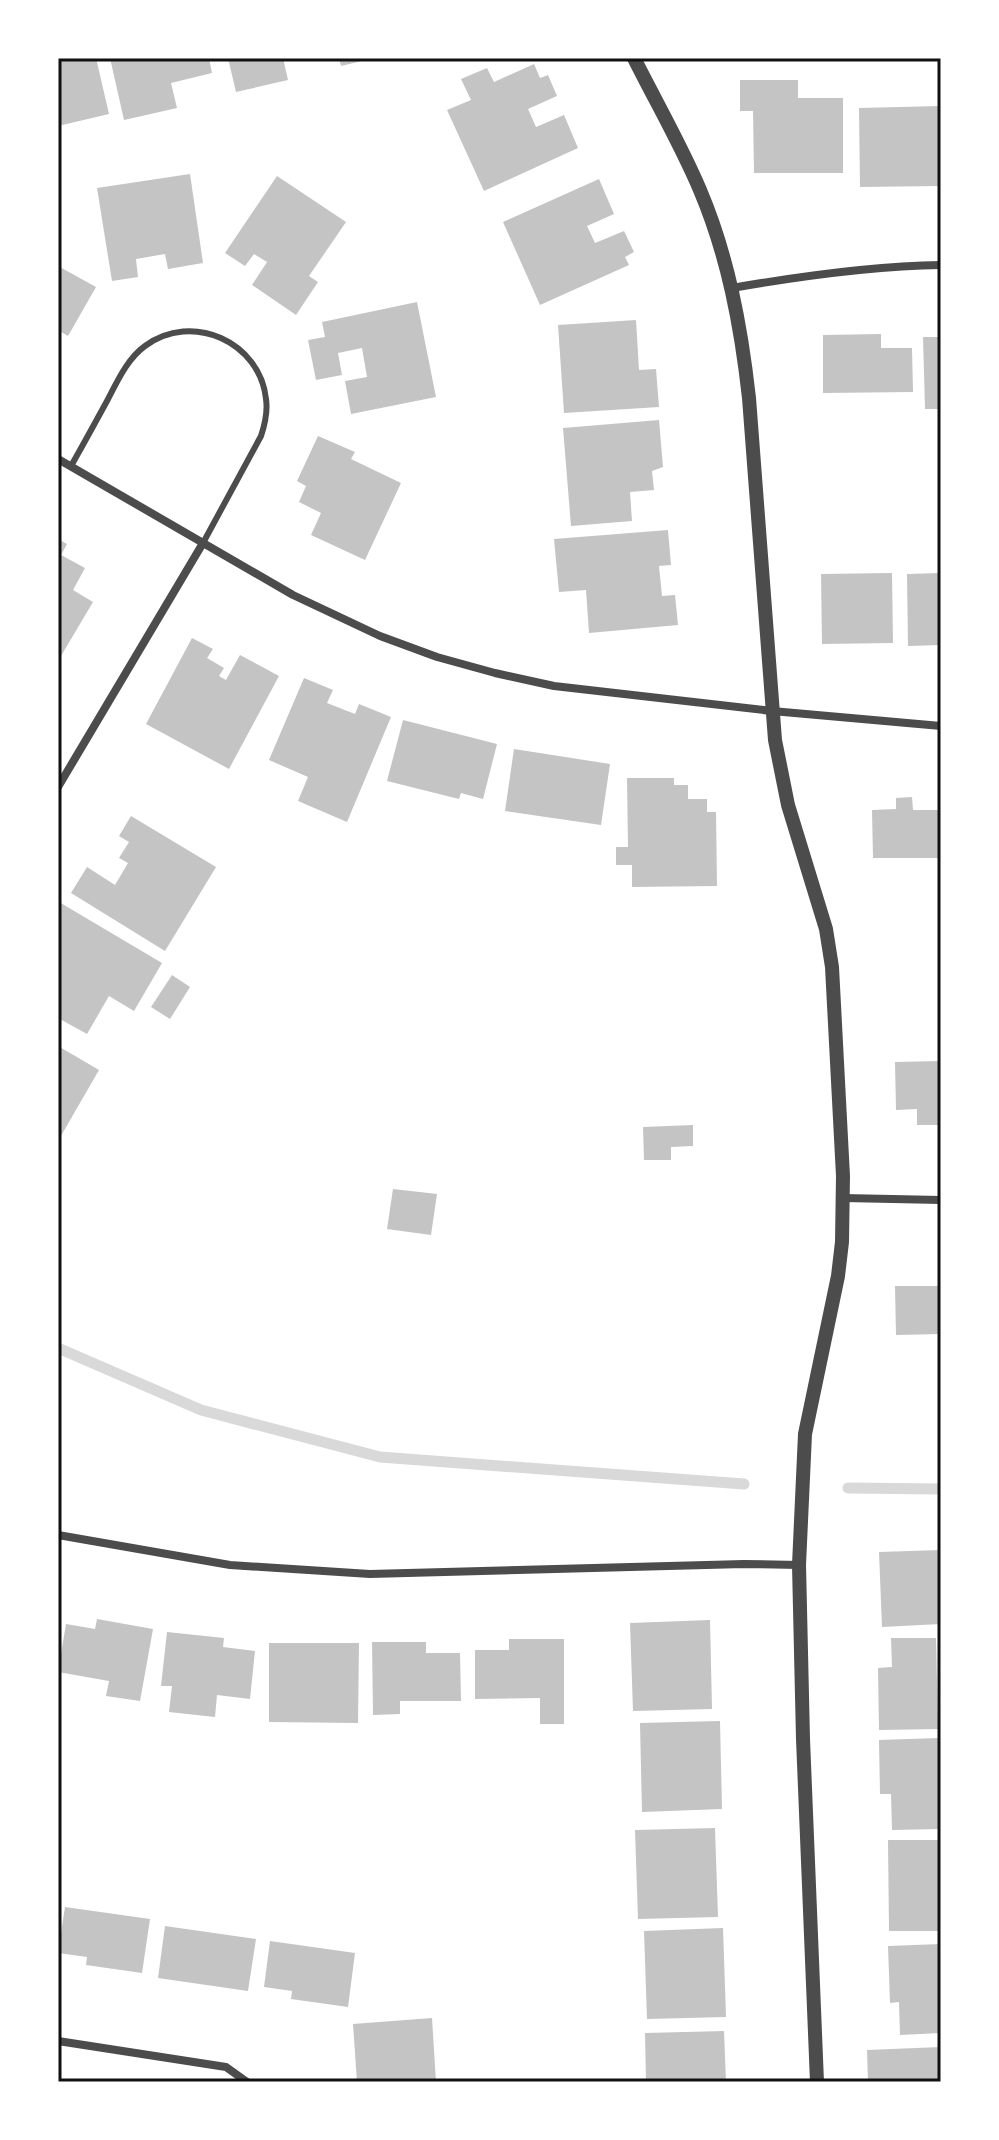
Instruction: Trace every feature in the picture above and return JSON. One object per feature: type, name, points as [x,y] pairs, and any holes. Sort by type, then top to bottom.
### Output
[{"type":"street","points":[[634,58],[700,190],[732,288],[743,342],[749,398],[778,758],[788,805],[826,929],[832,967],[843,1198],[842,1242],[834,1299],[805,1434],[799,1565],[817,2082]]},
{"type":"street","points":[[732,288],[856,270],[941,265]]},
{"type":"street","points":[[58,459],[293,595],[380,636],[437,657],[554,686],[772,711],[941,726]]},
{"type":"street","points":[[58,787],[203,543]]},
{"type":"street","points":[[843,1198],[941,1200]]},
{"type":"street","points":[[58,1535],[230,1565],[370,1574],[799,1565]]},
{"type":"street","points":[[58,2041],[226,2067],[247,2082]]},
{"type":"lane","points":[[71,466],[122,373],[146,345],[171,334],[198,331],[232,343],[257,368],[267,401],[266,419],[261,436],[203,543]]},
{"type":"building","points":[[58,58],[96,58],[109,114],[58,126]]},
{"type":"building","points":[[110,58],[209,58],[212,73],[171,83],[177,108],[124,120]]},
{"type":"building","points":[[228,58],[283,58],[288,80],[236,92]]},
{"type":"building","points":[[339,58],[370,58],[370,59],[341,66]]},
{"type":"building","points":[[534,64],[540,78],[548,75],[557,96],[528,109],[536,127],[564,115],[578,148],[484,191],[447,110],[471,100],[461,79],[487,68],[494,82]]},
{"type":"building","points":[[740,80],[798,80],[798,98],[843,98],[843,173],[754,173],[753,111],[740,111]]},
{"type":"building","points":[[941,106],[941,186],[860,187],[859,108]]},
{"type":"building","points":[[190,174],[203,263],[168,269],[165,254],[136,259],[138,277],[112,281],[97,188]]},
{"type":"building","points":[[277,176],[346,222],[309,276],[318,282],[296,315],[252,285],[267,262],[254,254],[245,266],[225,253]]},
{"type":"building","points":[[599,179],[614,214],[587,226],[595,243],[624,231],[634,252],[625,257],[629,265],[540,305],[503,222]]},
{"type":"building","points":[[58,266],[96,287],[68,336],[58,330]]},
{"type":"building","points":[[417,302],[436,397],[351,414],[345,381],[367,377],[362,348],[338,353],[342,375],[316,380],[308,340],[325,337],[322,322]]},
{"type":"building","points":[[636,320],[639,370],[656,369],[659,407],[564,413],[558,325]]},
{"type":"building","points":[[881,334],[881,348],[912,348],[913,392],[823,393],[823,335]]},
{"type":"building","points":[[923,337],[941,337],[941,409],[925,409]]},
{"type":"building","points":[[659,420],[663,467],[652,471],[654,490],[630,492],[632,521],[571,526],[563,428]]},
{"type":"building","points":[[318,436],[355,452],[351,459],[401,483],[365,560],[311,535],[321,513],[299,502],[306,486],[297,481]]},
{"type":"building","points":[[668,530],[671,565],[659,566],[662,596],[675,595],[678,625],[589,633],[586,590],[559,592],[554,539]]},
{"type":"building","points":[[58,539],[67,544],[61,555],[85,568],[73,590],[93,602],[61,656],[58,654]]},
{"type":"building","points":[[892,573],[893,643],[822,644],[821,574]]},
{"type":"building","points":[[941,573],[941,645],[908,646],[907,574]]},
{"type":"building","points":[[192,638],[213,649],[207,658],[224,668],[219,676],[226,680],[240,655],[279,676],[229,769],[146,724]]},
{"type":"building","points":[[304,678],[333,690],[327,703],[355,714],[359,704],[391,717],[347,822],[298,801],[308,777],[269,760]]},
{"type":"building","points":[[403,720],[497,744],[483,799],[461,793],[459,799],[387,781]]},
{"type":"building","points":[[514,749],[610,764],[601,825],[505,811]]},
{"type":"building","points":[[627,778],[674,778],[674,785],[688,785],[688,799],[707,799],[707,812],[716,812],[717,886],[632,887],[632,865],[616,865],[616,847],[628,847]]},
{"type":"building","points":[[912,797],[913,810],[941,810],[941,858],[873,858],[872,810],[896,809],[896,798]]},
{"type":"building","points":[[131,816],[216,867],[165,951],[71,893],[87,867],[115,885],[128,863],[119,858],[129,842],[119,836]]},
{"type":"building","points":[[59,902],[162,963],[134,1011],[109,996],[87,1034],[58,1018]]},
{"type":"building","points":[[172,975],[190,987],[170,1019],[151,1007]]},
{"type":"building","points":[[58,1046],[99,1070],[58,1141]]},
{"type":"building","points":[[941,1061],[941,1125],[917,1125],[917,1109],[896,1110],[895,1062]]},
{"type":"building","points":[[693,1125],[693,1146],[671,1147],[671,1160],[644,1160],[643,1127]]},
{"type":"building","points":[[393,1189],[437,1194],[431,1235],[387,1229]]},
{"type":"building","points":[[895,1286],[941,1286],[941,1334],[896,1335]]},
{"type":"building","points":[[941,1550],[941,1624],[882,1627],[879,1552]]},
{"type":"building","points":[[97,1619],[153,1629],[140,1701],[106,1696],[109,1681],[58,1672],[66,1624],[95,1629]]},
{"type":"building","points":[[710,1620],[712,1709],[633,1711],[630,1623]]},
{"type":"building","points":[[167,1632],[224,1638],[223,1647],[255,1651],[250,1699],[217,1695],[215,1717],[169,1712],[172,1686],[161,1686]]},
{"type":"building","points":[[891,1638],[936,1638],[938,1729],[879,1730],[878,1668],[892,1667]]},
{"type":"building","points":[[509,1639],[564,1639],[564,1724],[540,1724],[540,1698],[475,1699],[475,1650],[509,1650]]},
{"type":"building","points":[[372,1642],[426,1642],[426,1653],[460,1653],[461,1701],[400,1701],[400,1714],[373,1715]]},
{"type":"building","points":[[269,1643],[359,1643],[358,1723],[269,1722]]},
{"type":"building","points":[[720,1721],[722,1809],[642,1812],[640,1723]]},
{"type":"building","points":[[939,1738],[941,1829],[892,1830],[891,1794],[880,1794],[879,1740]]},
{"type":"building","points":[[715,1828],[718,1917],[638,1919],[635,1830]]},
{"type":"building","points":[[888,1840],[941,1840],[941,1931],[889,1931]]},
{"type":"building","points":[[65,1907],[150,1919],[142,1973],[86,1965],[87,1957],[58,1953]]},
{"type":"building","points":[[165,1926],[256,1939],[248,1991],[158,1978]]},
{"type":"building","points":[[723,1928],[726,2017],[647,2019],[644,1931]]},
{"type":"building","points":[[270,1941],[355,1953],[348,2007],[291,1999],[292,1991],[264,1987]]},
{"type":"building","points":[[941,1944],[941,2033],[900,2035],[899,2002],[890,2003],[888,1946]]},
{"type":"building","points":[[432,2018],[436,2082],[357,2082],[353,2024]]},
{"type":"building","points":[[724,2031],[726,2082],[646,2082],[645,2033]]},
{"type":"building","points":[[941,2047],[941,2082],[868,2082],[867,2050]]},
{"type":"waterway","points":[[58,1348],[201,1410],[380,1457],[744,1484]]},
{"type":"waterway","points":[[848,1488],[941,1489]]}]
